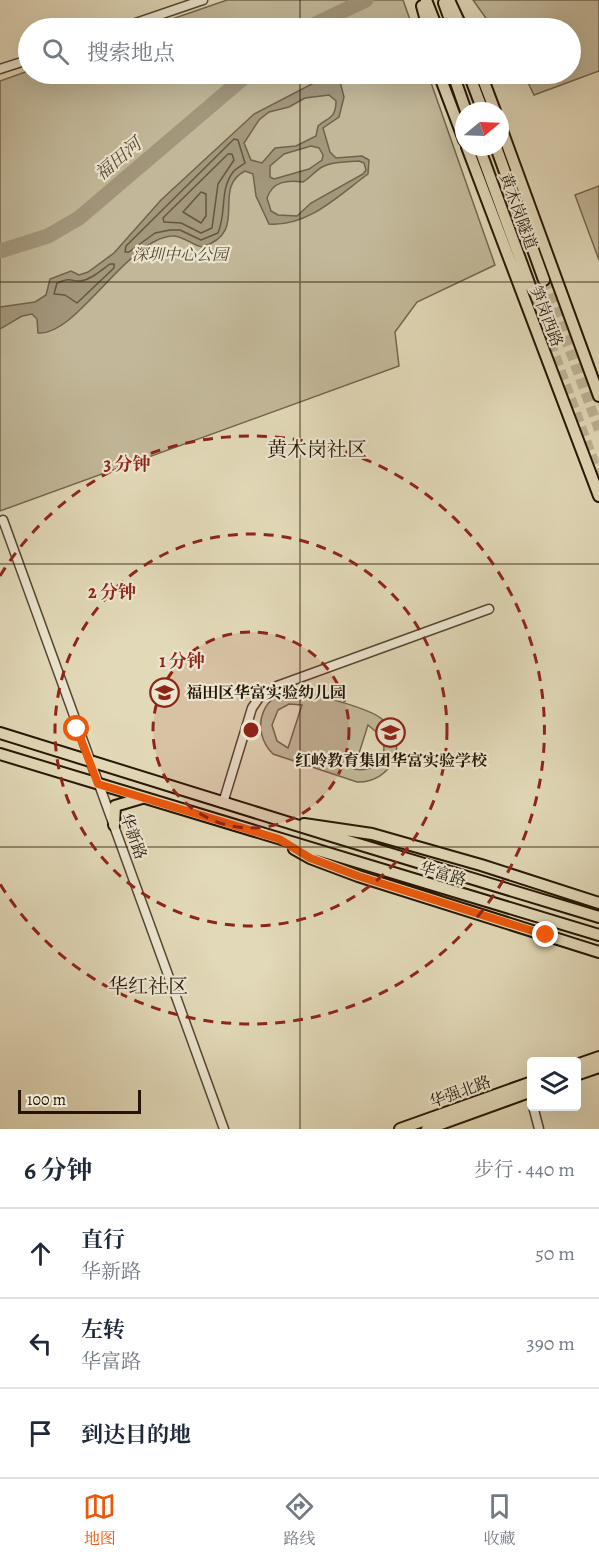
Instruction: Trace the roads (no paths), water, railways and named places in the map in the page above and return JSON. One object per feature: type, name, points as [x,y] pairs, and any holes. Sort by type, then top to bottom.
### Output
[{"type":"main road","points":[[421,0],[426,18]]},
{"type":"main road","points":[[426,0],[433,18]]},
{"type":"main road","points":[[443,0],[449,18]]},
{"type":"main road","points":[[449,0],[457,18]]},
{"type":"main road","points":[[443,84],[455,116]]},
{"type":"main road","points":[[457,84],[463,102]]},
{"type":"main road","points":[[473,84],[480,102]]},
{"type":"main road","points":[[485,84],[492,102]]},
{"type":"main road","name":"笋岗西路","points":[[509,150],[599,396]]},
{"type":"main road","name":"笋岗西路","points":[[470,156],[599,496]]},
{"type":"main road","name":"黄木岗隧道","points":[[482,156],[530,286]]},
{"type":"main road","name":"黄木岗隧道","points":[[499,156],[544,280]]},
{"type":"main road","name":"华富路","points":[[0,733],[89,759],[283,823],[599,917]]},
{"type":"main road","name":"华富路","points":[[0,754],[599,935]]},
{"type":"main road","points":[[132,795],[138,775]]},
{"type":"main road","points":[[114,825],[115,806],[143,798]]},
{"type":"main road","name":"华富路","points":[[283,823],[372,834],[481,865],[599,903]]},
{"type":"main road","name":"华富路","points":[[279,839],[310,858],[358,876],[599,952]]},
{"type":"main road","points":[[581,1063],[599,1057]]},
{"type":"main road","points":[[581,1073],[599,1067]]},
{"type":"main road","name":"华强北路","points":[[400,1129],[527,1091]]},
{"type":"main road","name":"华强北路","points":[[427,1129],[527,1091]]},
{"type":"street","points":[[150,18],[203,0]]},
{"type":"street","points":[[0,69],[18,63]]},
{"type":"street","name":"华新路","points":[[3,520],[224,1129]]},
{"type":"street","points":[[223,803],[252,708],[261,695],[277,686],[489,609]]},
{"type":"street","points":[[534,1111],[540,1129]]},
{"type":"water","points":[[312,84],[341,84],[344,97],[339,117],[323,128],[330,152],[336,158],[362,156],[369,160],[368,174],[310,215],[283,224],[269,224],[256,196],[253,174],[245,171],[235,179],[230,188],[228,221],[224,231],[216,240],[202,247],[176,236],[155,241],[137,253],[69,320],[53,330],[38,333],[37,319],[32,314],[22,316],[0,329],[0,307],[35,302],[46,295],[50,279],[71,271],[79,275],[88,272],[114,253],[161,200],[254,114]],"holes":[[[329,95],[336,101],[335,111],[318,126],[316,136],[296,146],[275,148],[262,163],[251,160],[244,143],[259,120],[269,112],[289,107],[305,98]],[[311,146],[319,148],[323,155],[322,160],[309,169],[274,179],[270,177],[270,166],[284,154]],[[359,161],[364,163],[366,170],[363,174],[311,203],[297,216],[278,215],[271,211],[267,198],[277,185],[291,181],[303,182],[326,165]]]},
{"type":"waterway","name":"福田河","points":[[328,18],[366,0]]},
{"type":"waterway","name":"福田河","points":[[0,251],[48,236],[79,218],[236,84]]},
{"type":"tunnel","points":[[544,280],[599,430]]},
{"type":"tunnel","points":[[530,286],[599,476]]},
{"type":"place","name":"福田区华富实验幼儿园","points":[[165,692]]},
{"type":"place","name":"红岭教育集团华富实验学校","points":[[391,732]]},
{"type":"district","name":"黄木岗社区","points":[[317,449]]},
{"type":"district","name":"华红社区","points":[[148,986]]},
{"type":"park label","name":"深圳中心公园","points":[[180,254]]}]
